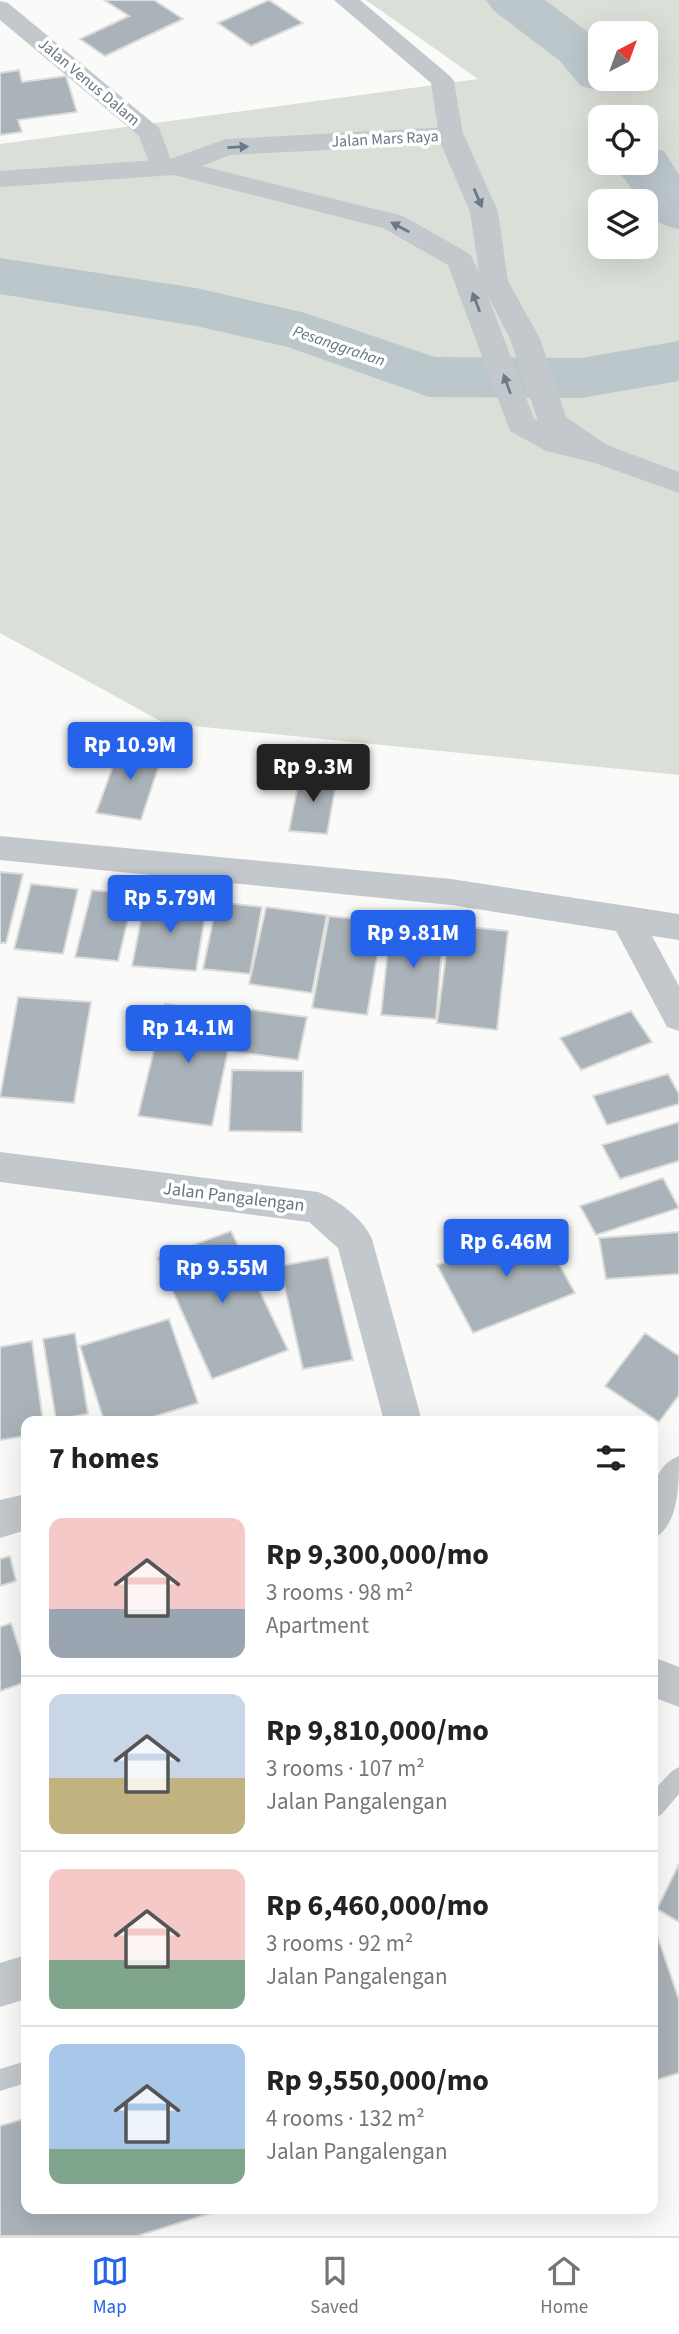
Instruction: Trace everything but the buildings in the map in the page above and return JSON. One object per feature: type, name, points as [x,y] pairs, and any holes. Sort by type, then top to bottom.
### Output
[{"type":"street","points":[[345,0],[366,14],[442,81],[451,135]]},
{"type":"street","name":"Jalan Venus Dalam","points":[[0,8],[150,133],[168,167]]},
{"type":"street","name":"Jalan Mars Raya","points":[[0,178],[168,167],[226,147],[451,135],[484,212],[494,281],[524,339],[553,422],[596,452]]},
{"type":"street","name":"Jalan Mars Raya","points":[[168,167],[373,215],[393,222],[460,260],[521,424],[538,437],[560,448],[596,452],[679,483]]},
{"type":"street","points":[[0,848],[451,892],[679,927]]},
{"type":"street","points":[[626,920],[679,1017]]},
{"type":"street","name":"Jalan Pangalengan","points":[[0,1167],[318,1208],[354,1239],[394,1416]]},
{"type":"street","points":[[658,1511],[679,1474]]},
{"type":"street","points":[[0,1519],[21,1513]]},
{"type":"street","points":[[658,1679],[679,1687]]},
{"type":"street","points":[[0,1985],[21,1979]]},
{"type":"lane","points":[[658,1801],[679,1778]]},
{"type":"lane","points":[[0,2080],[21,2074]]},
{"type":"shaded area","points":[[366,0],[679,0],[679,775],[164,723],[0,633],[0,144],[478,79]]},
{"type":"waterway","name":"Pesanggrahan","points":[[512,0],[579,50],[588,61]]},
{"type":"waterway","name":"Pesanggrahan","points":[[649,175],[679,212]]},
{"type":"waterway","name":"Pesanggrahan","points":[[0,276],[196,307],[305,332],[429,377],[581,378],[679,361]]}]
